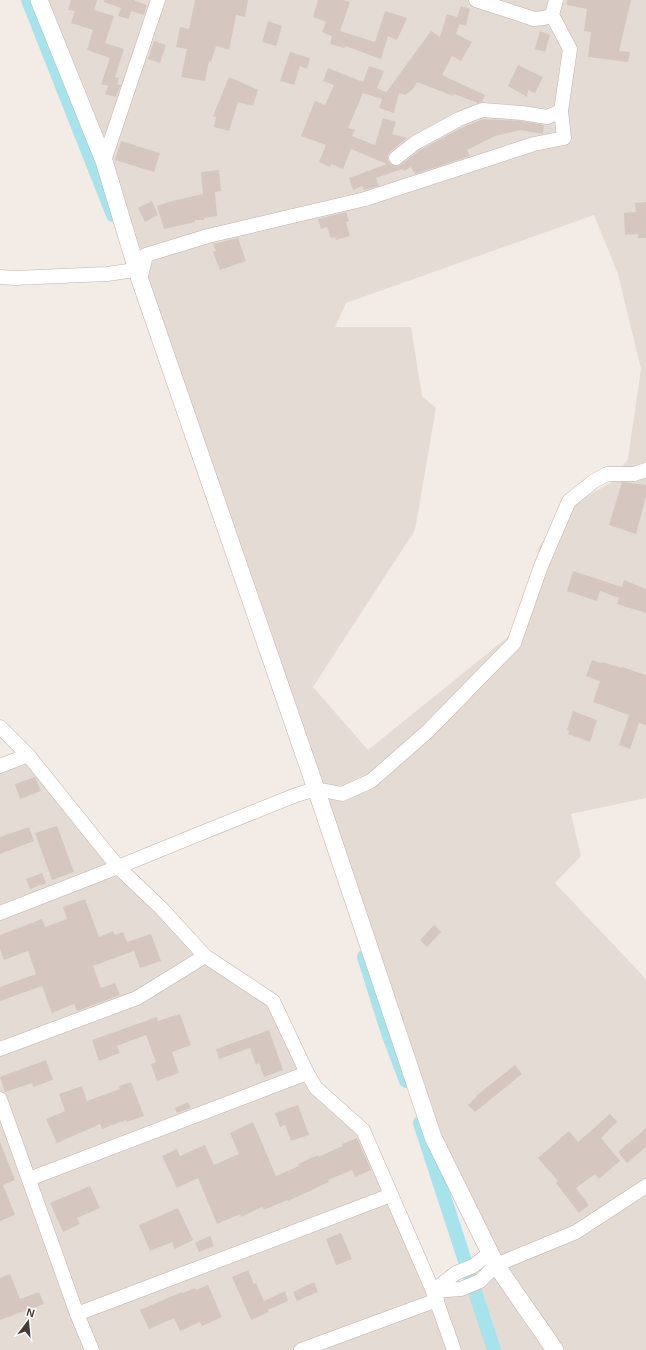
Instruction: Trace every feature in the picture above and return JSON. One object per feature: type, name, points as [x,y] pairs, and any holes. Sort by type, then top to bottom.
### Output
[{"type":"street","points":[[39,0],[104,161],[134,276],[316,789],[433,1137],[493,1259],[555,1350]]},
{"type":"street","points":[[104,161],[158,0]]},
{"type":"street","points":[[476,0],[534,19],[552,15]]},
{"type":"street","points":[[134,276],[146,255],[208,236],[365,199],[534,144],[564,138],[561,111],[570,49],[552,15],[556,0]]},
{"type":"street","points":[[396,158],[415,143],[459,119],[482,110],[522,113],[547,117],[561,111]]},
{"type":"street","points":[[0,277],[15,278],[99,274],[134,276]]},
{"type":"street","points":[[0,913],[118,868],[296,795],[316,789],[342,794],[371,781],[428,730],[514,643],[541,566],[569,501],[594,481],[607,474],[634,474],[646,470]]},
{"type":"street","points":[[0,727],[28,755],[118,868],[162,909],[205,956],[274,1001],[307,1073],[316,1088],[363,1130],[435,1296],[454,1350]]},
{"type":"street","points":[[0,766],[28,755]]},
{"type":"street","points":[[0,1049],[137,998],[205,956]]},
{"type":"street","points":[[29,1179],[307,1073]]},
{"type":"street","points":[[0,1100],[77,1314],[92,1350]]},
{"type":"street","points":[[435,1296],[456,1273],[493,1259],[576,1232],[646,1186]]},
{"type":"street","points":[[77,1314],[391,1195]]},
{"type":"street","points":[[301,1350],[435,1296],[461,1289],[480,1281],[493,1259]]},
{"type":"shaded area","points":[[39,0],[646,0],[646,798],[571,814],[581,856],[555,883],[646,979],[646,1350],[0,1350],[0,766],[28,755],[205,956],[273,1001],[307,1073],[363,1130],[433,1291],[461,1289],[496,1265],[433,1137],[316,789]],"holes":[[[594,215],[618,274],[641,369],[628,459],[611,483],[572,504],[538,548],[536,591],[519,628],[368,750],[313,687],[415,530],[436,408],[422,396],[411,327],[335,327],[346,303]]]},
{"type":"building","points":[[71,0],[97,0],[94,10],[114,16],[105,43],[124,49],[115,77],[119,78],[117,84],[121,85],[116,97],[105,94],[108,86],[101,84],[110,58],[87,50],[93,30],[71,23],[75,11],[68,10]]},
{"type":"building","points":[[104,0],[135,0],[147,5],[144,15],[131,11],[129,19],[118,16],[121,8],[104,2]]},
{"type":"building","points":[[195,0],[248,0],[245,17],[236,15],[229,50],[216,46],[211,62],[209,61],[205,81],[181,77],[187,49],[176,47],[180,27],[189,29]]},
{"type":"building","points":[[318,0],[343,0],[350,2],[340,31],[375,42],[385,11],[407,18],[397,40],[388,36],[381,59],[345,46],[344,48],[330,44],[332,36],[322,32],[326,22],[313,17]]},
{"type":"building","points":[[567,0],[631,0],[619,51],[630,52],[628,62],[588,57],[591,32],[584,31],[587,9],[567,5]]},
{"type":"building","points":[[461,6],[470,9],[466,26],[460,24],[456,34],[472,42],[461,61],[452,56],[442,75],[485,95],[482,102],[478,103],[454,94],[453,96],[417,82],[413,89],[405,95],[399,93],[394,113],[379,108],[382,99],[363,93],[348,128],[355,130],[352,136],[375,145],[383,118],[396,122],[392,134],[407,138],[388,155],[390,164],[397,166],[401,165],[420,150],[463,127],[483,119],[521,121],[544,125],[543,134],[520,130],[495,136],[467,150],[470,156],[415,174],[411,167],[404,171],[402,169],[376,178],[379,186],[364,190],[362,186],[353,190],[349,178],[387,164],[351,149],[343,169],[331,164],[330,167],[319,162],[326,145],[301,136],[315,101],[325,105],[334,85],[323,81],[328,68],[363,82],[369,66],[384,71],[377,88],[386,92],[385,94],[431,31],[440,37],[447,14],[457,17]]},
{"type":"building","points":[[268,21],[282,26],[276,46],[262,42]]},
{"type":"building","points":[[540,31],[550,35],[545,52],[535,49]]},
{"type":"building","points":[[154,41],[166,45],[160,63],[148,59]]},
{"type":"building","points":[[290,52],[310,58],[307,69],[300,66],[294,85],[280,81]]},
{"type":"building","points":[[518,65],[543,77],[535,93],[528,90],[527,97],[508,86]]},
{"type":"building","points":[[229,77],[258,90],[253,106],[238,102],[229,131],[214,127],[216,117],[213,116]]},
{"type":"building","points":[[121,141],[160,153],[154,172],[115,160]]},
{"type":"building","points":[[219,170],[221,191],[215,192],[217,216],[204,218],[204,220],[195,220],[195,222],[164,229],[157,206],[203,194],[201,172]]},
{"type":"building","points":[[152,201],[158,215],[145,222],[138,208]]},
{"type":"building","points":[[646,202],[646,238],[638,238],[638,234],[625,235],[624,213],[636,212],[635,203]]},
{"type":"building","points":[[346,212],[349,221],[346,222],[350,236],[336,240],[335,237],[331,238],[327,227],[321,229],[318,219]]},
{"type":"building","points":[[238,238],[246,261],[220,270],[213,252],[216,251],[213,244]]},
{"type":"building","points":[[622,482],[646,485],[646,496],[636,534],[609,525]]},
{"type":"building","points":[[573,571],[622,587],[624,580],[646,589],[646,613],[617,604],[619,598],[600,591],[597,601],[567,591]]},
{"type":"building","points":[[592,660],[622,667],[646,675],[646,725],[639,723],[630,749],[619,745],[629,715],[593,702],[600,681],[586,676]]},
{"type":"building","points":[[573,711],[597,720],[590,742],[568,734],[569,730],[567,730]]},
{"type":"building","points":[[35,777],[41,791],[20,799],[15,784]]},
{"type":"building","points":[[57,826],[74,872],[52,880],[35,833]]},
{"type":"building","points":[[29,827],[34,841],[0,854],[0,837]]},
{"type":"building","points":[[42,873],[46,883],[30,889],[26,879]]},
{"type":"building","points":[[85,899],[99,937],[113,931],[115,935],[123,932],[127,942],[151,934],[161,961],[140,968],[134,951],[93,966],[101,988],[115,983],[120,995],[77,1011],[74,1004],[52,1013],[42,986],[0,1001],[0,987],[36,974],[28,951],[4,960],[0,949],[0,935],[42,919],[45,927],[67,919],[63,907]]},
{"type":"building","points":[[434,925],[441,932],[427,947],[420,940]]},
{"type":"building","points":[[180,1014],[191,1045],[172,1052],[179,1073],[157,1081],[151,1064],[156,1062],[146,1035],[117,1046],[120,1053],[99,1061],[92,1040],[157,1017],[158,1021]]},
{"type":"building","points":[[269,1030],[283,1070],[264,1077],[259,1063],[256,1065],[250,1048],[219,1059],[216,1049]]},
{"type":"building","points":[[46,1060],[53,1080],[33,1087],[32,1083],[5,1092],[0,1077]]},
{"type":"building","points":[[515,1065],[522,1074],[475,1112],[468,1105],[476,1096]]},
{"type":"building","points":[[131,1082],[144,1116],[127,1122],[126,1120],[102,1129],[100,1124],[57,1143],[46,1119],[65,1111],[59,1094],[82,1086],[87,1101],[120,1089],[119,1086]]},
{"type":"building","points":[[188,1102],[191,1108],[177,1113],[175,1108]]},
{"type":"building","points":[[298,1105],[309,1135],[291,1141],[285,1125],[280,1127],[275,1113]]},
{"type":"building","points":[[610,1114],[617,1122],[601,1138],[620,1161],[599,1179],[595,1174],[576,1188],[589,1205],[579,1213],[556,1183],[558,1181],[538,1158],[569,1131],[578,1142]]},
{"type":"building","points":[[253,1122],[276,1176],[299,1166],[298,1164],[343,1146],[342,1144],[357,1138],[371,1170],[355,1177],[352,1170],[328,1180],[329,1182],[288,1201],[287,1200],[264,1210],[262,1207],[241,1217],[240,1214],[217,1224],[198,1178],[177,1188],[162,1156],[177,1149],[180,1156],[205,1145],[214,1165],[239,1154],[230,1133]]},
{"type":"building","points":[[646,1128],[646,1147],[627,1163],[618,1152]]},
{"type":"building","points":[[0,1142],[15,1180],[3,1185],[15,1215],[0,1221]]},
{"type":"building","points":[[90,1186],[100,1208],[77,1218],[80,1224],[63,1232],[50,1203]]},
{"type":"building","points":[[178,1208],[193,1240],[175,1249],[172,1242],[150,1251],[139,1225]]},
{"type":"building","points":[[341,1233],[352,1259],[336,1265],[326,1239]]},
{"type":"building","points":[[210,1236],[214,1246],[199,1252],[195,1243]]},
{"type":"building","points":[[248,1270],[264,1301],[285,1291],[288,1301],[251,1320],[232,1277]]},
{"type":"building","points":[[10,1274],[20,1299],[39,1292],[44,1304],[0,1320],[0,1278]]},
{"type":"building","points":[[314,1282],[318,1292],[297,1301],[293,1292]]},
{"type":"building","points":[[208,1285],[222,1317],[202,1326],[200,1322],[180,1331],[174,1318],[149,1329],[140,1310],[182,1292],[183,1293],[195,1288],[196,1290]]},
{"type":"waterway","points":[[28,0],[113,215]]},
{"type":"waterway","points":[[364,957],[388,1033],[406,1081]]},
{"type":"waterway","points":[[420,1123],[494,1350]]}]
